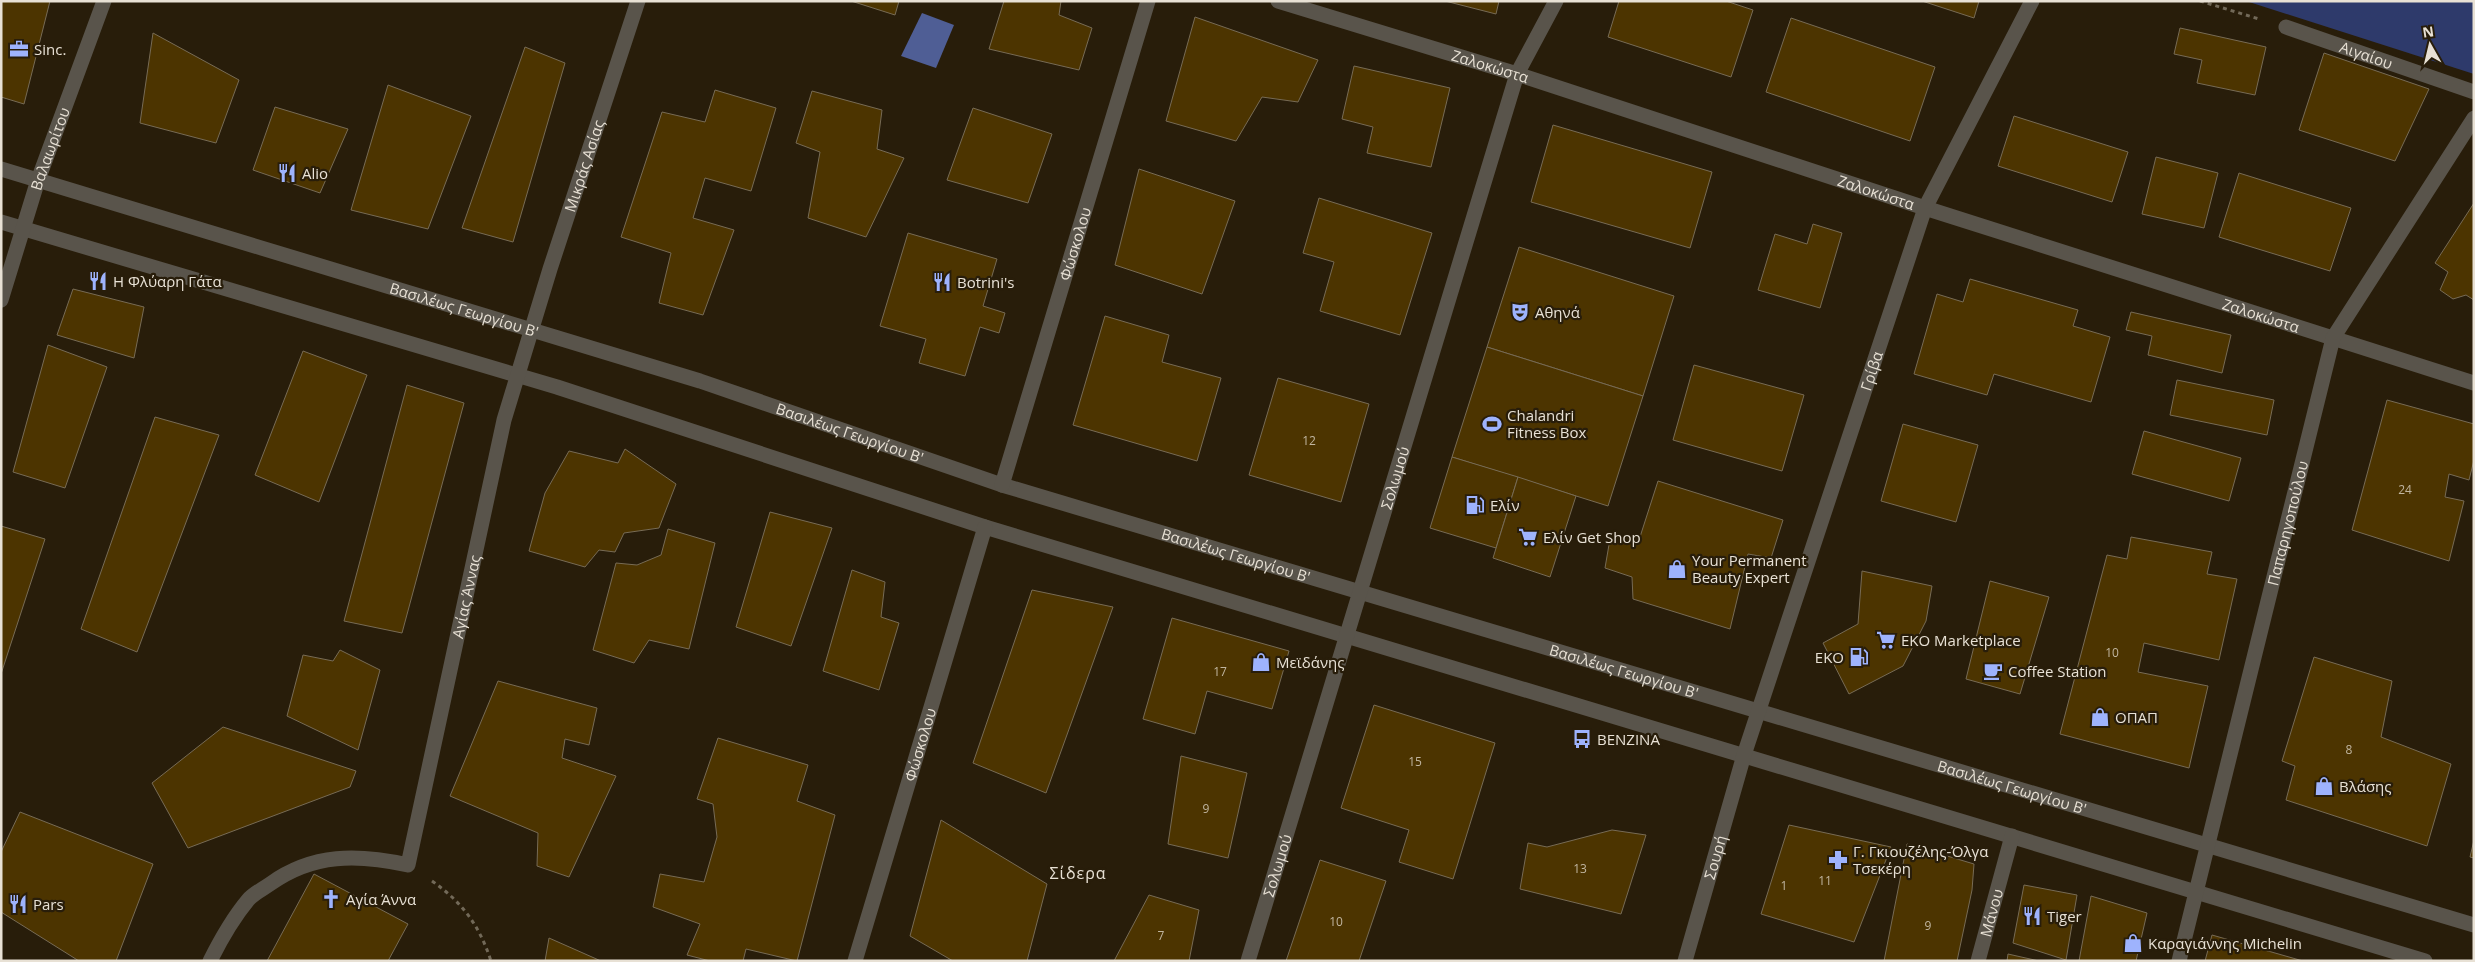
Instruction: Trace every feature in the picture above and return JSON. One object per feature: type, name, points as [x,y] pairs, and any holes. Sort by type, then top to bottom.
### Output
[{"type":"street","name":"Βαλαωρίτου","points":[[1,300],[38,180],[104,1]]},
{"type":"street","name":"Μικράς Ασίας","points":[[531,330],[638,1]]},
{"type":"street","name":"Φώσκολου","points":[[1002,485],[1148,1]]},
{"type":"street","name":"Ζαλοκώστα","points":[[1278,1],[1517,74],[1926,208],[2474,383]]},
{"type":"street","name":"Σολωμού","points":[[1248,961],[1517,74],[1556,1]]},
{"type":"street","name":"Γρίβα","points":[[1744,756],[1926,208],[2032,1]]},
{"type":"street","name":"Αιγαίου","points":[[2286,27],[2474,92]]},
{"type":"street","name":"Παπαρηγοπούλου","points":[[2180,961],[2333,338],[2474,118]]},
{"type":"street","name":"Βασιλέως Γεωργίου Β'","points":[[1,169],[700,380],[1002,485],[2474,925]]},
{"type":"street","points":[[1,222],[517,375],[985,526],[2425,961]]},
{"type":"street","name":"Αγίας Άννας","points":[[408,865],[504,420],[531,330]]},
{"type":"street","name":"Φώσκολου","points":[[855,961],[985,526]]},
{"type":"street","name":"Σουρή","points":[[1685,961],[1744,756]]},
{"type":"street","name":"Μάνου","points":[[1978,961],[2012,836]]},
{"type":"street","points":[[210,961],[222,936],[250,898],[288,871],[332,858],[379,858],[408,865]]},
{"type":"path","points":[[2200,1],[2286,27]]},
{"type":"path","points":[[408,865],[455,898],[483,936],[491,961]]},
{"type":"shaded area","points":[[2246,1],[2474,1],[2474,74]]},
{"type":"shaded area","points":[[922,13],[954,25],[936,68],[901,56]]},
{"type":"building","name":"Sinc.","points":[[1,1],[50,1],[24,104],[1,97]]},
{"type":"building","points":[[851,1],[899,1],[895,15]]},
{"type":"building","points":[[1004,1],[1061,1],[1059,15],[1092,28],[1079,70],[989,49]]},
{"type":"building","points":[[1445,1],[1499,1],[1496,14]]},
{"type":"building","points":[[1619,1],[1726,1],[1753,10],[1731,77],[1608,37]]},
{"type":"building","points":[[1922,1],[1979,1],[1974,18]]},
{"type":"building","points":[[1195,17],[1318,60],[1298,102],[1262,97],[1236,141],[1166,121]]},
{"type":"building","points":[[1791,18],[1935,67],[1910,141],[1766,92]]},
{"type":"building","points":[[2180,28],[2266,47],[2255,95],[2197,83],[2202,60],[2174,54]]},
{"type":"building","points":[[153,33],[239,80],[216,143],[140,123]]},
{"type":"building","points":[[525,47],[565,63],[513,242],[462,228]]},
{"type":"building","points":[[2324,53],[2429,89],[2395,161],[2299,130]]},
{"type":"building","points":[[1354,66],[1450,88],[1431,167],[1367,153],[1373,127],[1342,119]]},
{"type":"building","points":[[388,85],[471,116],[428,229],[351,210]]},
{"type":"building","points":[[715,90],[776,108],[751,191],[705,178],[693,218],[734,230],[703,315],[659,303],[671,253],[621,237],[662,112],[705,122]]},
{"type":"building","points":[[812,91],[882,110],[877,149],[904,158],[866,237],[808,218],[820,152],[796,143]]},
{"type":"building","points":[[275,107],[348,129],[320,193],[253,170]]},
{"type":"building","points":[[973,108],[1052,134],[1028,203],[947,180]]},
{"type":"building","points":[[2014,116],[2128,152],[2112,202],[1998,166]]},
{"type":"building","points":[[1553,125],[1712,172],[1690,248],[1531,202]]},
{"type":"building","points":[[2156,157],[2218,173],[2204,228],[2142,214]]},
{"type":"building","points":[[1139,169],[1235,201],[1202,294],[1115,265]]},
{"type":"building","points":[[2239,173],[2351,208],[2330,271],[2219,237]]},
{"type":"building","points":[[1319,198],[1432,233],[1400,335],[1320,311],[1334,262],[1303,253]]},
{"type":"building","points":[[2474,203],[2474,300],[2466,295],[2453,299],[2440,290],[2448,272],[2435,263]]},
{"type":"building","points":[[1813,224],[1842,233],[1820,308],[1758,290],[1775,234],[1807,244]]},
{"type":"building","name":"Botrini's","points":[[908,233],[997,259],[983,306],[1005,313],[999,333],[980,327],[965,376],[919,363],[926,339],[880,326]]},
{"type":"building","points":[[1519,247],[1674,296],[1643,396],[1487,347]]},
{"type":"building","points":[[1970,279],[2078,310],[2073,326],[2110,337],[2091,402],[1994,374],[1987,395],[1914,374],[1937,294],[1963,302]]},
{"type":"building","points":[[73,289],[144,307],[134,358],[57,335]]},
{"type":"building","points":[[2131,312],[2231,335],[2222,373],[2148,355],[2152,336],[2126,330]]},
{"type":"building","points":[[1105,316],[1169,335],[1162,362],[1221,378],[1197,461],[1073,425]]},
{"type":"building","points":[[48,345],[107,367],[65,488],[13,472]]},
{"type":"building","points":[[1487,347],[1643,396],[1608,506],[1452,457]]},
{"type":"building","points":[[303,351],[367,375],[319,502],[255,475]]},
{"type":"building","points":[[1694,365],[1804,395],[1782,471],[1673,440]]},
{"type":"building","points":[[1278,378],[1369,404],[1341,502],[1249,475]]},
{"type":"building","points":[[2177,380],[2274,400],[2267,435],[2170,415]]},
{"type":"building","points":[[407,385],[464,403],[402,633],[344,621]]},
{"type":"building","points":[[2387,400],[2474,424],[2474,460],[2469,480],[2449,474],[2445,497],[2464,501],[2449,561],[2352,530]]},
{"type":"building","points":[[155,417],[219,435],[137,652],[81,629]]},
{"type":"building","points":[[1903,424],[1978,445],[1956,522],[1881,501]]},
{"type":"building","points":[[2144,431],[2241,458],[2229,501],[2132,474]]},
{"type":"building","points":[[625,449],[676,484],[659,528],[624,533],[615,552],[599,550],[585,567],[529,551],[545,493],[569,451],[618,463]]},
{"type":"building","points":[[1452,457],[1518,477],[1496,548],[1430,528]]},
{"type":"building","points":[[1518,477],[1576,496],[1550,577],[1493,558]]},
{"type":"building","points":[[1658,481],[1783,520],[1771,558],[1748,554],[1730,629],[1633,599],[1632,577],[1605,568],[1611,533],[1639,540]]},
{"type":"building","points":[[770,512],[832,528],[791,646],[736,627]]},
{"type":"building","points":[[1,526],[45,539],[1,674]]},
{"type":"building","points":[[668,529],[715,543],[689,649],[649,640],[634,663],[593,650],[616,563],[637,565],[661,555]]},
{"type":"building","points":[[2131,537],[2212,552],[2207,574],[2237,579],[2219,660],[2144,643],[2138,672],[2208,686],[2189,768],[2060,734],[2107,555],[2127,559]]},
{"type":"building","points":[[852,570],[885,582],[881,617],[899,623],[879,690],[823,671]]},
{"type":"building","points":[[1862,571],[1932,586],[1926,621],[1903,666],[1849,694],[1823,643],[1858,624]]},
{"type":"building","points":[[1990,581],[2049,597],[2020,694],[1966,679]]},
{"type":"building","points":[[1032,590],[1113,607],[1046,793],[973,763]]},
{"type":"building","points":[[1172,618],[1289,651],[1272,709],[1207,691],[1195,734],[1143,719]]},
{"type":"building","points":[[340,650],[380,670],[358,750],[287,716],[303,655],[333,661]]},
{"type":"building","points":[[2314,657],[2392,681],[2381,737],[2451,764],[2427,846],[2286,800],[2295,766],[2282,761]]},
{"type":"building","points":[[498,681],[597,708],[589,745],[565,739],[562,758],[616,776],[569,877],[537,866],[538,833],[450,796]]},
{"type":"building","points":[[1374,705],[1495,743],[1453,879],[1399,862],[1409,830],[1341,808]]},
{"type":"building","points":[[223,727],[356,771],[350,787],[188,848],[152,783]]},
{"type":"building","points":[[718,738],[808,765],[797,801],[835,815],[797,961],[746,949],[743,961],[710,961],[687,955],[700,924],[653,907],[660,874],[704,882],[717,837],[713,804],[697,799]]},
{"type":"building","points":[[1181,756],[1247,773],[1228,858],[1168,844]]},
{"type":"building","points":[[20,812],[153,864],[116,961],[79,961],[1,912],[1,852]]},
{"type":"building","points":[[941,820],[1047,884],[1027,961],[953,961],[910,936]]},
{"type":"building","points":[[1789,825],[1891,847],[1854,942],[1761,914]]},
{"type":"building","points":[[1612,830],[1646,835],[1621,914],[1520,889],[1528,843],[1547,847]]},
{"type":"building","points":[[2474,840],[2474,858],[2470,857]]},
{"type":"building","points":[[1907,844],[1974,864],[1972,890],[1957,961],[1884,961]]},
{"type":"building","points":[[1320,860],[1386,881],[1359,961],[1286,961]]},
{"type":"building","name":"Αγία Άννα","points":[[314,874],[408,924],[388,961],[267,961]]},
{"type":"building","points":[[2024,885],[2077,895],[2066,960],[2013,943]]},
{"type":"building","points":[[1149,895],[1199,910],[1189,961],[1114,961]]},
{"type":"building","points":[[2091,896],[2147,913],[2136,961],[2079,961]]},
{"type":"building","points":[[2212,935],[2303,961],[2205,961]]},
{"type":"building","points":[[549,938],[601,961],[545,961]]},
{"type":"building","points":[[2008,954],[2039,961],[2007,961]]},
{"type":"place","name":"Sinc.","points":[[19,49]]},
{"type":"place","name":"Alio","points":[[287,173]]},
{"type":"place","name":"Η Φλύαρη Γάτα","points":[[98,281]]},
{"type":"place","name":"Botrini's","points":[[942,282]]},
{"type":"place","name":"Αθηνά","points":[[1520,312]]},
{"type":"place","name":"Chalandri Fitness Box","points":[[1492,424]]},
{"type":"place","name":"Ελίν","points":[[1475,505]]},
{"type":"place","name":"Ελίν Get Shop","points":[[1528,537]]},
{"type":"place","name":"Your Permanent Beauty Expert","points":[[1677,569]]},
{"type":"place","name":"EKO Marketplace","points":[[1886,640]]},
{"type":"place","name":"EKO","points":[[1859,657]]},
{"type":"place","name":"Μεϊδάνης","points":[[1261,662]]},
{"type":"place","name":"Coffee Station","points":[[1993,671]]},
{"type":"place","name":"ΟΠΑΠ","points":[[2100,717]]},
{"type":"place","name":"ΒΕΝΖΙΝΑ","points":[[1582,739]]},
{"type":"place","name":"Βλάσης","points":[[2324,786]]},
{"type":"place","name":"Γ. Γκιουζέλης-Όλγα Τσεκέρη","points":[[1838,860]]},
{"type":"place","name":"Αγία Άννα","points":[[331,899]]},
{"type":"place","name":"Pars","points":[[18,904]]},
{"type":"place","name":"Tiger","points":[[2032,916]]},
{"type":"place","name":"Καραγιάννης Michelin","points":[[2133,943]]},
{"type":"district","name":"Σίδερα","points":[[1078,873]]}]
